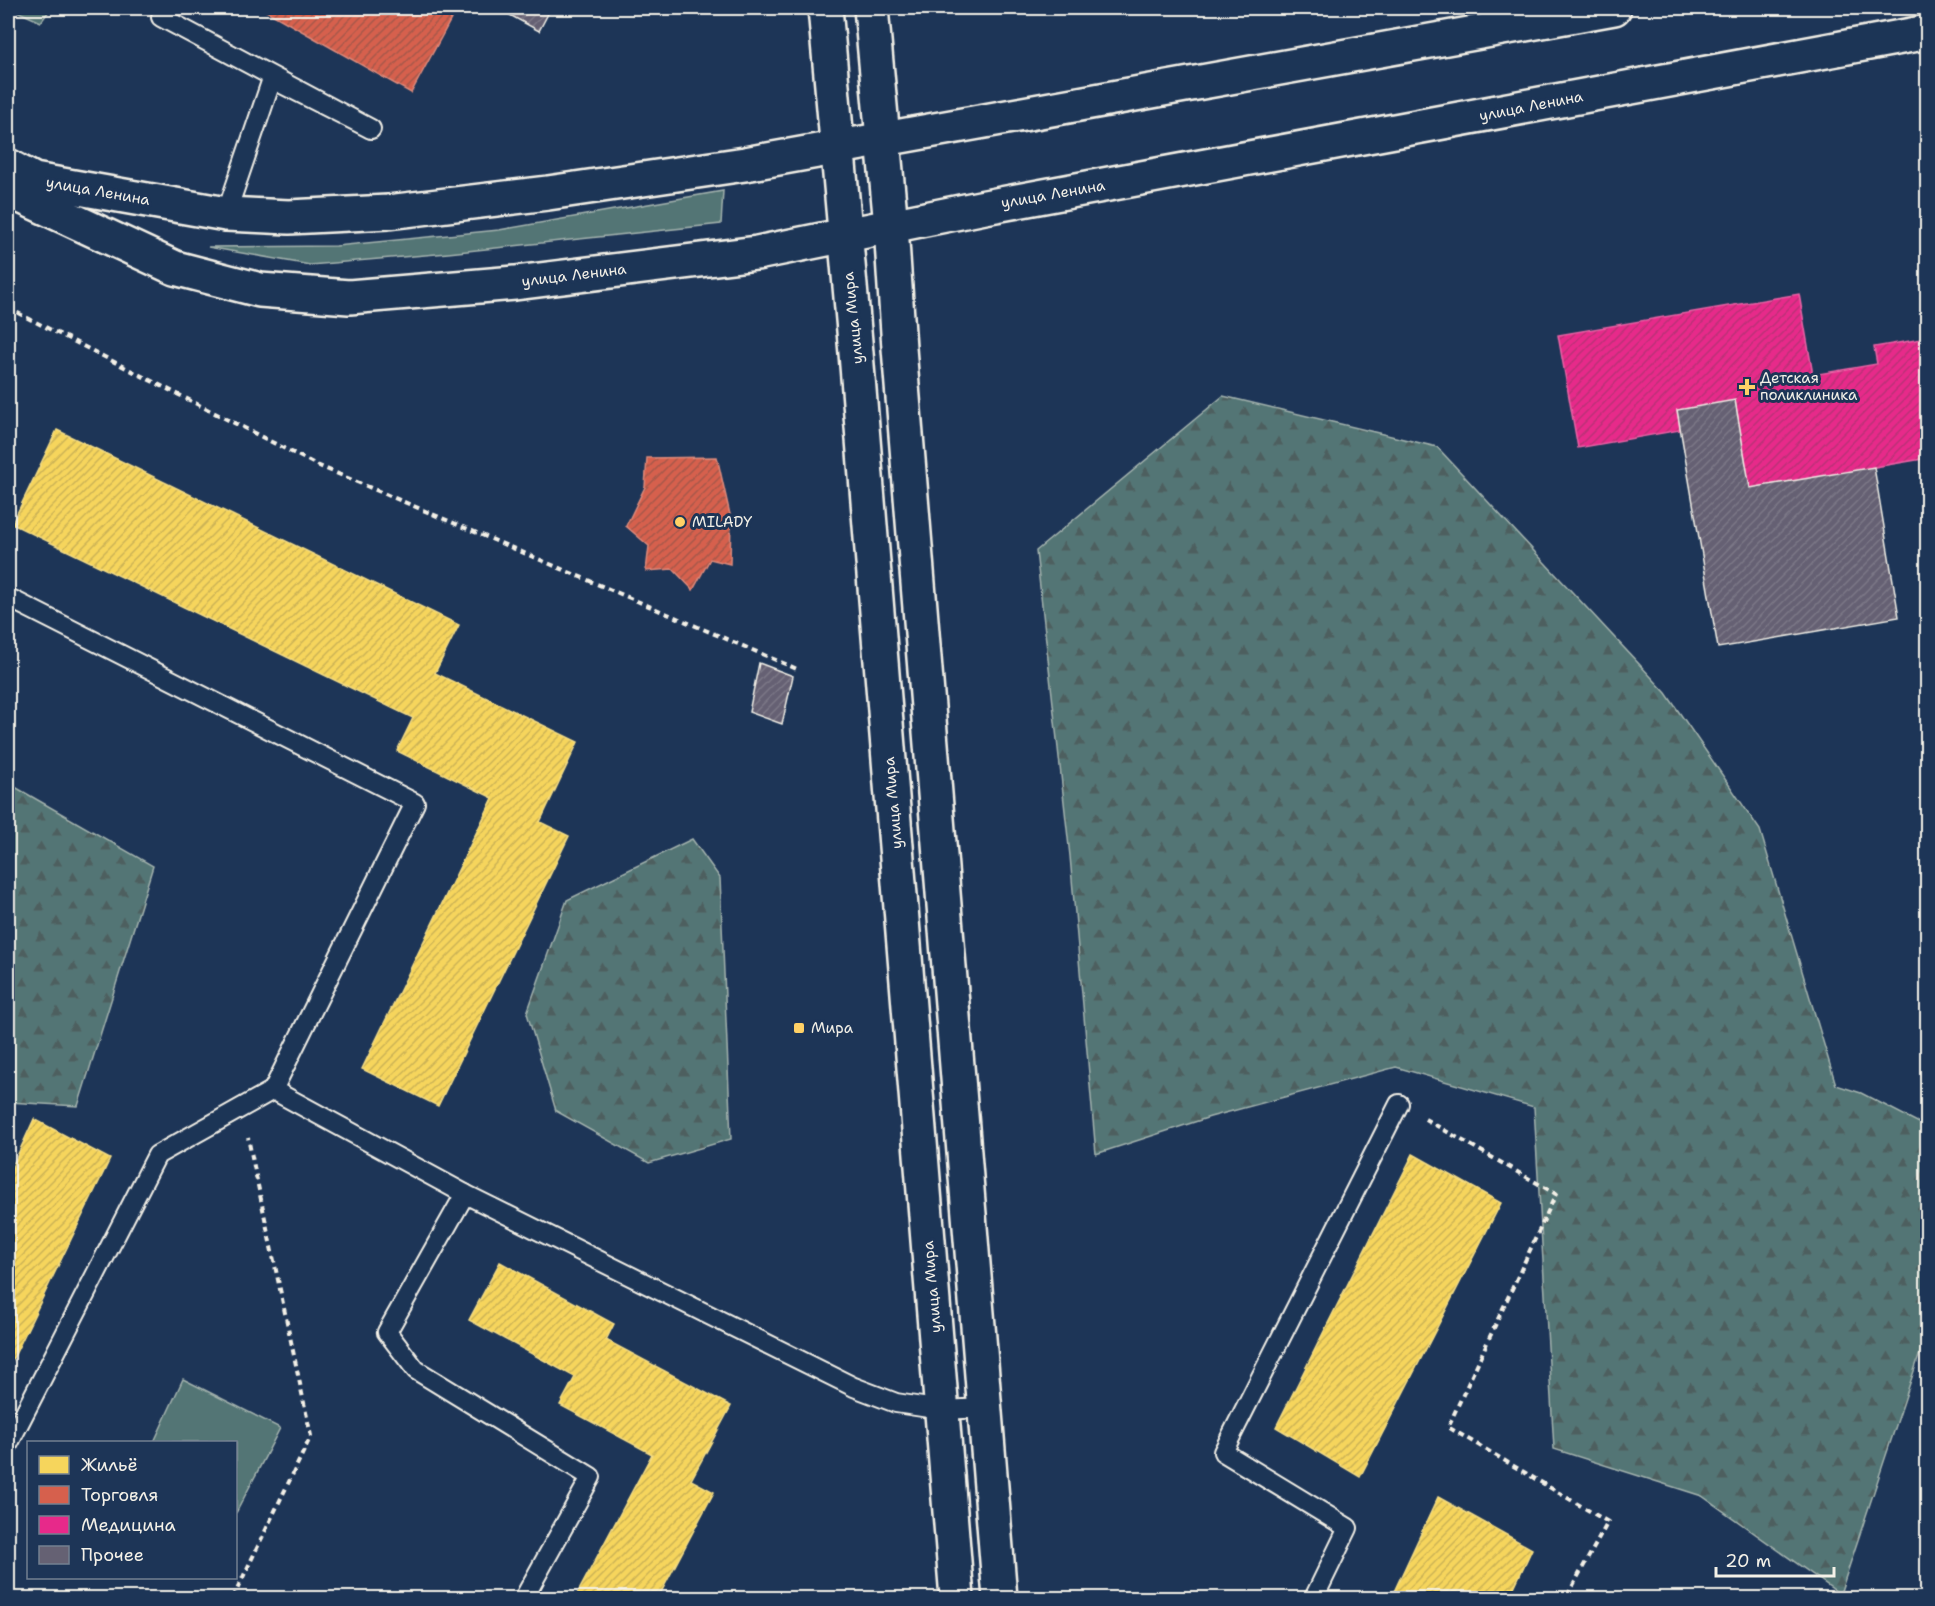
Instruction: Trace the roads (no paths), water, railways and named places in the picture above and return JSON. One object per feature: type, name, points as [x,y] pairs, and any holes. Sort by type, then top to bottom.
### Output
[{"type":"main road","name":"улица Мира","points":[[825,8],[856,353],[957,1599]]},
{"type":"main road","points":[[871,8],[891,226],[1000,1599]]},
{"type":"main road","name":"улица Ленина","points":[[8,166],[34,180],[226,214],[289,217],[388,212],[560,191],[837,148],[1614,8]]},
{"type":"main road","name":"улица Ленина","points":[[8,190],[175,268],[260,290],[349,297],[515,283],[757,253],[985,207],[1928,32]]},
{"type":"lane","points":[[166,8],[161,17],[372,129],[272,79],[226,214]]},
{"type":"lane","points":[[8,1445],[157,1155],[273,1090],[415,803],[9,598]]},
{"type":"lane","points":[[273,1090],[465,1194],[854,1387],[896,1403],[942,1410],[985,1408]]},
{"type":"lane","points":[[1314,1599],[1348,1528],[1223,1452],[1399,1104]]},
{"type":"lane","points":[[465,1194],[387,1332],[416,1370],[591,1477],[524,1599]]},
{"type":"place","name":"Детская поликлиника","points":[[1747,387]]},
{"type":"place","name":"МILADY","points":[[680,522]]},
{"type":"place","name":"Мира","points":[[799,1028]]}]
